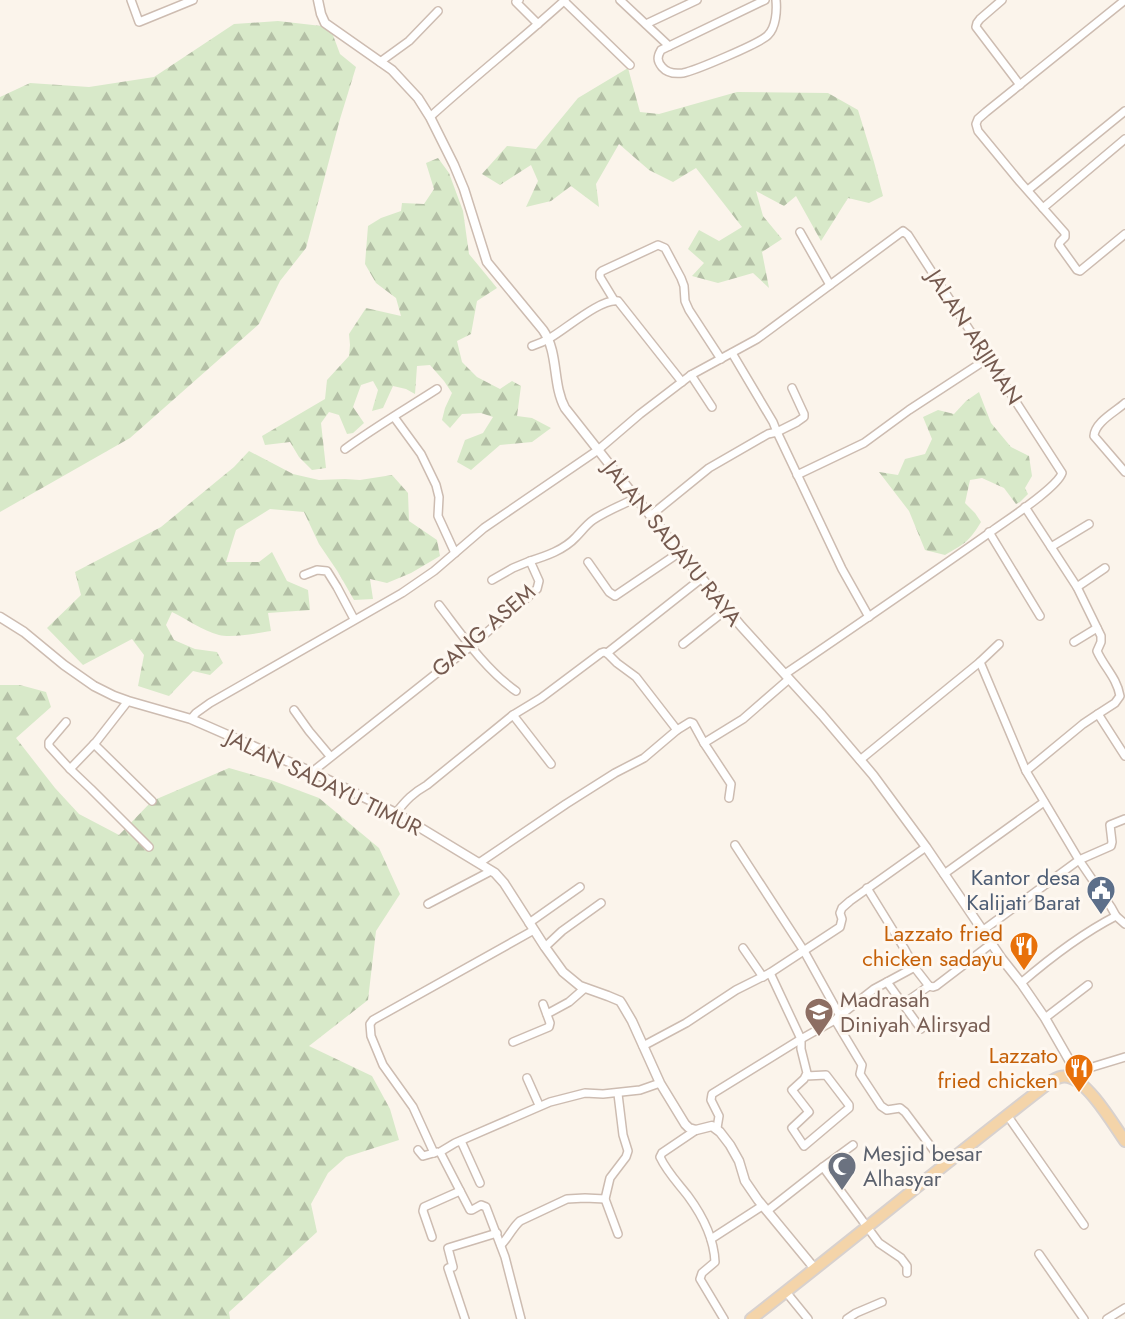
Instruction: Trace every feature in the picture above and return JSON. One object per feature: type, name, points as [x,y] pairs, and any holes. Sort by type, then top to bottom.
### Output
[{"type":"main road","points":[[751,1319],[944,1164],[1059,1077],[1066,1076],[1076,1080],[1087,1090],[1125,1141]]},
{"type":"street","points":[[130,0],[139,22],[193,0]]},
{"type":"street","name":"JALAN SADAYU RAYA","points":[[318,0],[325,22],[392,70],[412,90],[430,117],[460,181],[487,262],[549,339],[562,402],[650,516],[741,626],[860,760],[926,847],[991,944],[1021,983],[1077,1072]]},
{"type":"street","points":[[519,0],[516,2],[538,24]]},
{"type":"street","points":[[620,0],[669,46]]},
{"type":"street","points":[[646,24],[697,0]]},
{"type":"street","points":[[765,0],[661,50],[659,63],[671,74],[685,73],[758,43],[768,35],[774,24],[776,0]]},
{"type":"street","points":[[1002,0],[977,23],[976,27],[1020,85]]},
{"type":"street","points":[[1125,0],[981,116],[976,124],[978,131],[1065,233],[1059,245],[1076,269],[1079,271],[1125,234]]},
{"type":"street","points":[[430,117],[564,1],[630,65]]},
{"type":"street","points":[[380,62],[409,41],[438,11]]},
{"type":"street","points":[[1028,190],[1125,111]]},
{"type":"street","points":[[1043,208],[1125,139]]},
{"type":"street","points":[[800,232],[830,285]]},
{"type":"street","name":"JALAN ARJIMAN","points":[[191,719],[210,703],[402,592],[434,571],[484,528],[598,450],[691,375],[757,339],[900,233],[906,232],[1062,473],[1058,481],[1026,507],[787,676],[743,719],[704,743]]},
{"type":"street","points":[[682,382],[621,303],[614,300],[600,277],[602,271],[658,245],[665,248],[681,278],[689,310],[721,359]]},
{"type":"street","points":[[532,346],[549,339],[592,310],[614,300]]},
{"type":"street","points":[[732,353],[773,422],[842,569],[869,617]]},
{"type":"street","points":[[797,475],[864,443],[909,410],[987,359]]},
{"type":"street","points":[[691,375],[712,407]]},
{"type":"street","points":[[650,516],[710,468],[768,434],[797,423],[804,417],[792,388]]},
{"type":"street","points":[[345,449],[437,389]]},
{"type":"street","points":[[1125,403],[1095,428],[1094,436],[1125,472]]},
{"type":"street","points":[[394,417],[421,454],[436,485],[439,497],[438,516],[455,553]]},
{"type":"street","name":"GANG ASEM","points":[[312,772],[471,646],[537,589],[539,581],[530,561],[559,550],[594,519],[636,498]]},
{"type":"street","points":[[1026,507],[1077,587],[1101,639],[1097,651],[1113,676],[1120,696],[1115,703],[1083,724],[1026,771]]},
{"type":"street","points":[[1051,547],[1089,524]]},
{"type":"street","points":[[989,532],[1040,616]]},
{"type":"street","points":[[588,562],[609,592],[615,596],[680,552]]},
{"type":"street","points":[[492,580],[530,561]]},
{"type":"street","points":[[1077,587],[1106,568]]},
{"type":"street","points":[[304,575],[317,570],[327,571],[354,619]]},
{"type":"street","points":[[396,813],[412,794],[513,715],[541,698],[600,653],[607,653],[702,578]]},
{"type":"street","points":[[439,605],[495,674],[516,691]]},
{"type":"street","points":[[683,644],[727,609]]},
{"type":"street","name":"JALAN SADAYU TIMUR","points":[[0,617],[24,632],[79,676],[114,696],[191,719],[312,772],[396,813],[491,871],[504,883],[563,972],[573,982],[622,1004],[660,1083],[685,1124],[696,1130]]},
{"type":"street","points":[[1074,642],[1097,628]]},
{"type":"street","points":[[860,760],[999,644]]},
{"type":"street","points":[[607,653],[636,676],[677,730]]},
{"type":"street","points":[[980,662],[1026,771],[1079,860],[1116,916],[1125,924]]},
{"type":"street","points":[[70,769],[94,744],[128,701]]},
{"type":"street","points":[[294,710],[330,756]]},
{"type":"street","points":[[1098,714],[1125,756]]},
{"type":"street","points":[[513,715],[551,764]]},
{"type":"street","points":[[66,722],[49,742],[49,748],[149,847]]},
{"type":"street","points":[[479,863],[574,798],[644,758],[690,722],[693,723],[731,784],[729,798]]},
{"type":"street","points":[[94,744],[152,801]]},
{"type":"street","points":[[944,874],[1044,802]]},
{"type":"street","points":[[982,931],[1079,860],[1111,846],[1110,825],[1125,819]]},
{"type":"street","points":[[735,845],[804,951],[862,1065],[860,1074],[879,1103],[887,1110],[900,1108],[905,1112],[944,1164]]},
{"type":"street","points":[[643,1046],[687,1023],[736,990],[766,975],[840,927],[842,908],[926,847]]},
{"type":"street","points":[[428,904],[491,871]]},
{"type":"street","points":[[521,1319],[501,1245],[486,1207],[481,1206],[470,1210],[413,1107],[383,1065],[371,1036],[370,1024],[373,1020],[532,926],[580,887]]},
{"type":"street","points":[[867,888],[915,968],[929,986]]},
{"type":"street","points":[[545,947],[562,931],[601,903]]},
{"type":"street","points":[[1021,983],[1072,943],[1116,916]]},
{"type":"street","points":[[903,1004],[929,986],[936,986],[991,944]]},
{"type":"street","points":[[743,948],[766,975],[785,1003],[801,1039],[806,1076],[792,1090],[809,1111],[792,1128],[804,1146],[849,1108],[826,1075],[806,1076]]},
{"type":"street","points":[[717,1128],[719,1116],[711,1100],[712,1094],[838,1018],[874,989],[915,968]]},
{"type":"street","points":[[887,982],[921,1029]]},
{"type":"street","points":[[1045,1018],[1088,985]]},
{"type":"street","points":[[547,1014],[569,1002],[585,988]]},
{"type":"street","points":[[513,1042],[548,1028],[550,1025],[543,1004]]},
{"type":"street","points":[[1066,1076],[1125,1057]]},
{"type":"street","points":[[527,1078],[539,1105]]},
{"type":"street","points":[[418,1150],[423,1156],[437,1152],[539,1105],[585,1093],[618,1094],[660,1083]]},
{"type":"street","points":[[618,1094],[623,1135],[628,1151],[610,1178],[605,1199],[618,1233]]},
{"type":"street","points":[[1007,1115],[1084,1226]]},
{"type":"street","points":[[724,1319],[700,1279],[701,1275],[715,1262],[711,1239],[690,1199],[660,1157],[662,1153],[696,1130],[712,1126],[717,1128],[739,1161],[745,1181],[815,1269]]},
{"type":"street","points":[[461,1141],[480,1183]]},
{"type":"street","points":[[711,1239],[765,1208],[853,1145]]},
{"type":"street","points":[[824,1167],[879,1243],[901,1258],[907,1266],[908,1273]]},
{"type":"street","points":[[432,1237],[423,1211],[424,1207],[460,1191]]},
{"type":"street","points":[[501,1245],[520,1221],[567,1199],[605,1199]]},
{"type":"street","points":[[465,1319],[448,1269],[453,1267],[448,1248],[497,1233]]},
{"type":"street","points":[[1039,1254],[1084,1319]]},
{"type":"street","points":[[786,1292],[808,1319]]},
{"type":"street","points":[[847,1319],[882,1302]]},
{"type":"street","points":[[1107,1319],[1125,1308]]},
{"type":"green space","points":[[278,21],[330,27],[340,54],[356,67],[306,248],[280,281],[259,324],[130,438],[0,512],[0,97],[30,83],[89,87],[154,77],[234,24]]},
{"type":"green space","points":[[628,68],[640,112],[659,114],[737,92],[828,93],[858,110],[883,196],[869,203],[848,198],[821,241],[796,196],[784,206],[756,191],[763,216],[782,239],[762,252],[769,288],[753,273],[718,283],[692,276],[704,263],[688,249],[699,230],[719,241],[742,227],[696,168],[673,182],[649,170],[619,144],[596,184],[599,207],[571,186],[551,201],[526,207],[538,181],[531,165],[500,185],[482,174],[507,146],[536,149],[578,98]]},
{"type":"green space","points":[[438,158],[449,173],[463,211],[469,254],[497,288],[477,301],[471,334],[457,341],[462,362],[477,377],[500,389],[512,381],[521,386],[517,416],[532,418],[551,428],[532,442],[500,445],[471,470],[457,462],[465,440],[483,433],[493,417],[481,413],[462,414],[450,428],[442,420],[452,393],[430,365],[417,366],[415,394],[393,386],[383,408],[372,411],[378,390],[373,381],[361,385],[353,407],[364,423],[353,433],[347,434],[339,415],[329,412],[321,423],[326,468],[312,470],[299,457],[290,442],[265,445],[262,436],[325,399],[327,380],[349,356],[349,334],[366,308],[401,316],[396,298],[376,283],[365,264],[368,226],[381,218],[401,211],[402,203],[424,204],[434,189],[426,163]]},
{"type":"green space","points":[[979,392],[991,423],[1011,447],[1029,456],[1032,476],[1025,488],[1028,494],[1016,504],[1004,488],[982,478],[970,480],[965,503],[981,522],[977,529],[966,542],[945,555],[925,550],[909,511],[879,472],[898,475],[905,459],[925,454],[932,439],[923,417],[938,410],[954,414],[966,401]]},
{"type":"green space","points":[[249,451],[293,474],[319,480],[360,480],[392,475],[408,493],[409,521],[437,540],[440,556],[411,573],[387,583],[370,579],[373,599],[354,600],[319,544],[304,512],[270,509],[236,530],[226,562],[259,562],[272,552],[287,581],[308,590],[310,610],[268,613],[271,631],[231,636],[213,633],[172,612],[166,625],[174,640],[195,649],[217,652],[223,663],[210,675],[193,671],[169,696],[138,686],[144,655],[132,639],[83,665],[47,628],[81,595],[75,572],[161,527],[234,467]]},
{"type":"green space","points":[[0,685],[20,685],[46,692],[51,707],[16,738],[55,788],[79,814],[119,835],[152,801],[229,768],[271,780],[319,798],[379,848],[400,894],[376,931],[368,1000],[309,1046],[372,1076],[390,1109],[399,1140],[346,1157],[328,1173],[311,1204],[317,1232],[229,1312],[230,1319],[0,1319]]},
{"type":"place","name":"Kantor desa Kalijati Barat","points":[[1101,916]]},
{"type":"place","name":"Lazzato fried chicken sadayu","points":[[1024,972]]},
{"type":"place","name":"Madrasah Diniyah Alirsyad","points":[[819,1038]]},
{"type":"place","name":"Lazzato fried chicken","points":[[1079,1094]]},
{"type":"place","name":"Mesjid besar Alhasyar","points":[[842,1192]]}]
